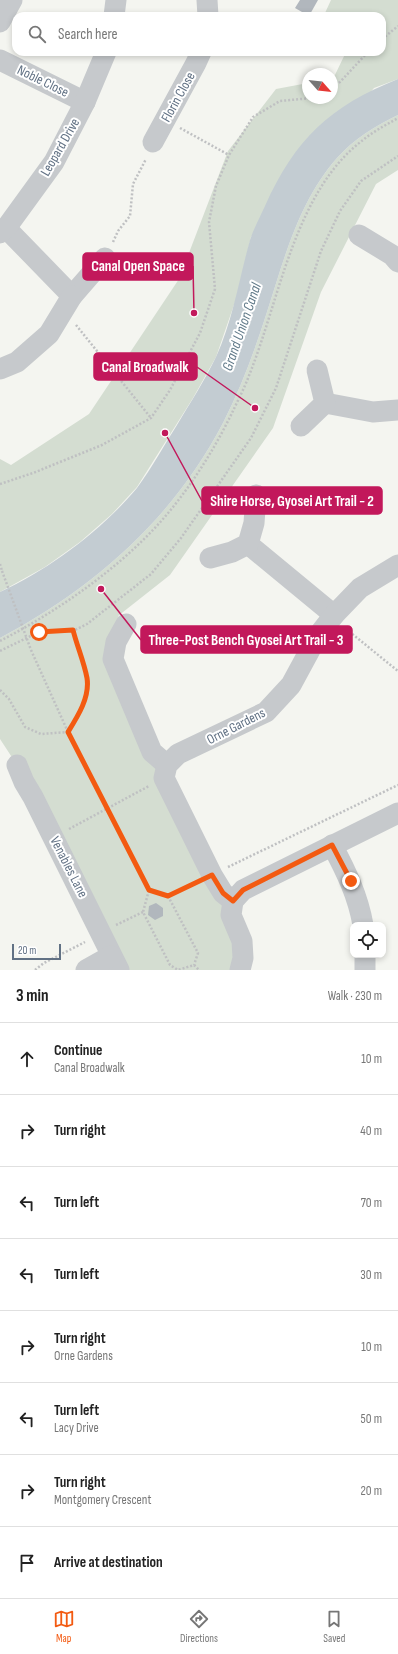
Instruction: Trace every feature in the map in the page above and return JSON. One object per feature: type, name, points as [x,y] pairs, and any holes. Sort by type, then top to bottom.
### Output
[{"type":"street","points":[[0,22],[12,0]]},
{"type":"street","points":[[114,12],[116,0]]},
{"type":"street","points":[[207,0],[208,12]]},
{"type":"street","name":"Leopard Drive","points":[[3,231],[54,162],[85,102],[104,56]]},
{"type":"street","name":"Florin Close","points":[[154,142],[199,56]]},
{"type":"street","name":"Noble Close","points":[[0,60],[85,102]]},
{"type":"street","points":[[3,231],[68,303]]},
{"type":"street","points":[[359,235],[392,255],[398,262]]},
{"type":"street","points":[[0,369],[17,362],[49,334],[68,303],[105,258]]},
{"type":"street","points":[[317,370],[325,403]]},
{"type":"street","points":[[325,403],[372,412],[398,410]]},
{"type":"street","points":[[301,426],[325,403]]},
{"type":"street","points":[[210,558],[232,552],[248,544],[254,523],[256,495]]},
{"type":"street","points":[[248,544],[333,616]]},
{"type":"street","name":"Orne Gardens","points":[[165,772],[178,754],[266,712],[291,685],[317,637],[333,616],[360,588],[398,565]]},
{"type":"street","points":[[126,624],[116,642],[113,659],[152,752],[165,772],[212,875],[223,893],[233,901]]},
{"type":"street","name":"Venables Lane","points":[[18,765],[24,782],[102,933],[115,963]]},
{"type":"street","points":[[240,970],[243,958],[242,941],[231,915],[233,901],[243,890],[398,813]]},
{"type":"street","points":[[332,845],[351,881],[361,910],[363,922]]},
{"type":"street","points":[[365,958],[365,970]]},
{"type":"street","points":[[86,970],[115,963]]},
{"type":"path","points":[[386,36],[398,26]]},
{"type":"path","points":[[338,83],[364,56]]},
{"type":"path","points":[[0,484],[33,473],[102,445],[151,418],[170,390],[200,333],[215,289],[209,222],[216,186],[229,155],[253,117],[280,101],[302,99]]},
{"type":"path","points":[[0,641],[71,598],[106,572],[145,538],[164,518],[181,496],[220,438],[247,380],[298,234],[317,193],[341,161],[362,140],[398,118]]},
{"type":"path","points":[[166,120],[229,155]]},
{"type":"path","points":[[105,258],[118,231],[130,216],[133,184],[154,142]]},
{"type":"path","points":[[0,651],[39,632],[73,630],[87,624],[151,574],[181,538],[251,438],[276,388],[321,250],[340,211],[361,181],[398,156]]},
{"type":"path","points":[[68,303],[151,418]]},
{"type":"path","points":[[0,564],[31,650],[68,732],[149,890],[143,912],[170,965],[178,970],[194,965]]},
{"type":"path","points":[[333,616],[398,671]]},
{"type":"path","points":[[68,732],[80,713],[86,694],[87,679],[73,630]]},
{"type":"path","points":[[0,690],[9,699],[25,727],[41,734],[68,732]]},
{"type":"path","points":[[53,837],[107,808],[165,772]]},
{"type":"path","points":[[149,890],[168,896],[398,786]]},
{"type":"path","points":[[168,896],[198,953],[194,965]]},
{"type":"path","points":[[194,965],[199,970]]},
{"type":"shaded area","points":[[331,0],[398,0],[398,79],[374,88],[251,237],[236,299],[216,357],[193,398],[137,487],[112,514],[80,542],[45,567],[0,592],[0,459],[11,465],[89,414],[179,279],[228,151],[276,89],[302,84],[302,104],[338,104],[338,69],[344,56],[386,56],[386,12],[325,12]]},
{"type":"shaded area","points":[[398,115],[398,170],[376,184],[321,292],[273,428],[170,575],[118,616],[126,624],[116,642],[231,915],[240,970],[119,970],[17,765],[0,739],[0,638],[35,618],[67,597],[99,573],[128,548],[155,520],[180,490],[203,458],[223,423],[236,396],[258,340],[294,231],[312,193],[337,158],[350,145],[373,128]]},
{"type":"water","name":"Grand Union Canal","points":[[398,79],[398,115],[373,128],[350,145],[337,158],[312,193],[294,231],[258,340],[236,396],[223,423],[203,458],[180,490],[155,520],[128,548],[99,573],[67,597],[35,618],[0,638],[0,592],[19,583],[56,560],[108,519],[137,488],[153,465],[216,357],[227,329],[246,255],[257,223],[277,182],[302,143],[334,113],[374,89]]},
{"type":"building","points":[[300,0],[318,0],[311,12],[302,12],[295,8]]},
{"type":"building","points":[[156,903],[163,908],[163,916],[155,920],[148,915],[149,906]]},
{"type":"place","name":"Canal Open Space","points":[[194,313]]},
{"type":"place","name":"Canal Broadwalk","points":[[255,408]]},
{"type":"place","name":"Shire Horse, Gyosei Art Trail - 2","points":[[165,433]]},
{"type":"place","name":"Three-Post Bench Gyosei Art Trail - 3","points":[[101,589]]},
{"type":"route","points":[[39,632],[73,630],[87,679],[86,694],[80,713],[68,732],[149,890],[168,896],[212,875],[223,893],[233,901],[243,890],[332,845],[351,881]]}]
